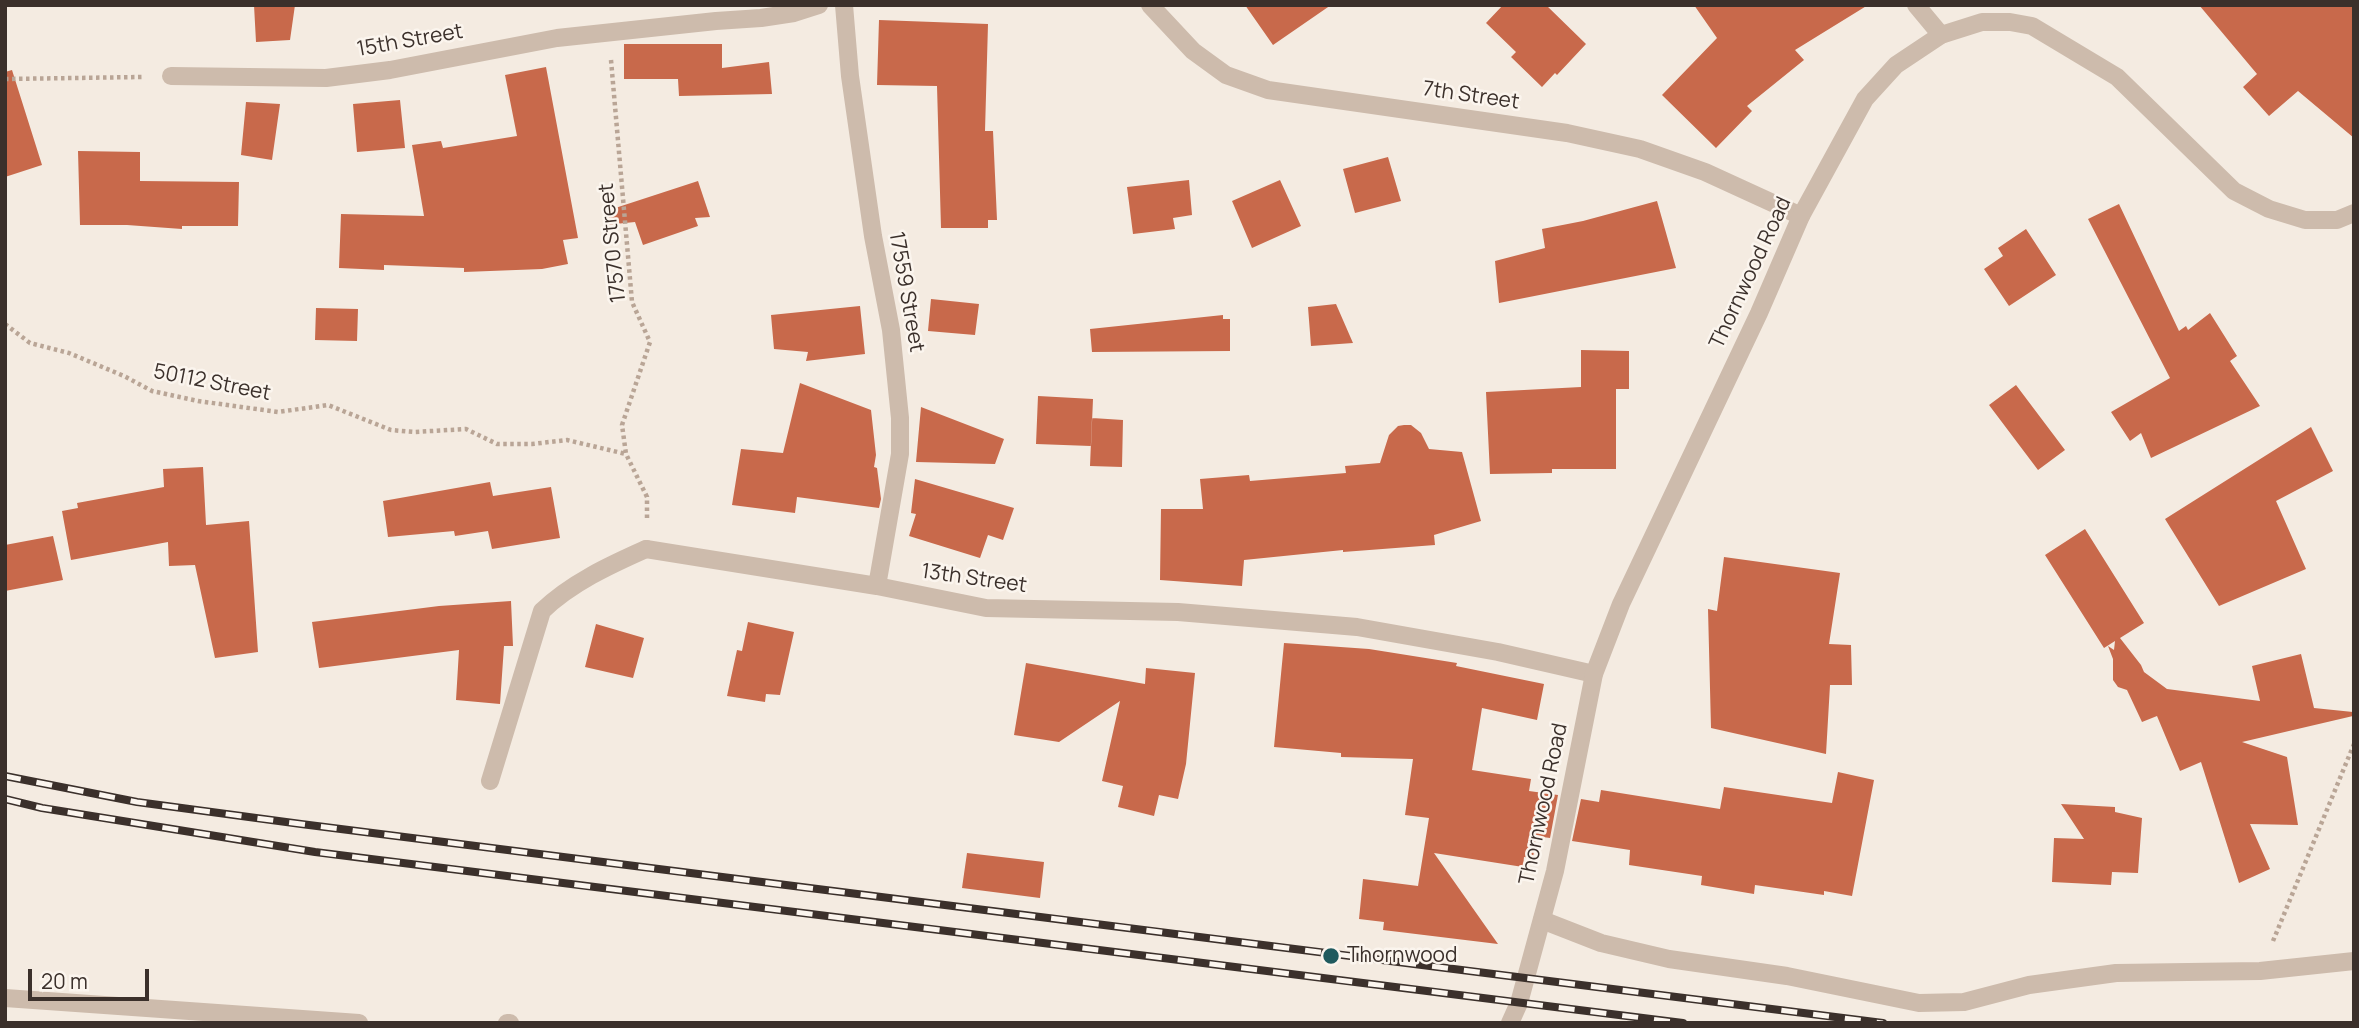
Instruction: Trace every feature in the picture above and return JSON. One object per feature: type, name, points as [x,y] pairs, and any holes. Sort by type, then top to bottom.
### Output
[{"type":"street","name":"15th Street","points":[[171,76],[326,78],[390,70],[557,38],[761,18],[794,13],[819,5]]},
{"type":"street","name":"17559 Street","points":[[844,5],[850,76],[873,236],[891,330],[900,418],[900,454],[877,586]]},
{"type":"street","name":"7th Street","points":[[1150,5],[1193,51],[1226,75],[1268,90],[1567,133],[1640,149],[1705,172],[1801,216]]},
{"type":"street","points":[[1916,5],[1941,35]]},
{"type":"street","name":"Thornwood Road","points":[[1510,1023],[1519,1003],[1555,871],[1594,674],[1621,604],[1759,313],[1801,216],[1865,99],[1896,65],[1941,35],[1982,22],[2010,22],[2032,26],[2117,78],[2234,191],[2269,209],[2305,220],[2337,219],[2354,213]]},
{"type":"street","name":"13th Street","points":[[646,549],[877,586],[986,608],[1178,612],[1357,627],[1499,652],[1594,674]]},
{"type":"street","points":[[491,781],[542,611],[556,598],[610,565],[646,549]]},
{"type":"street","points":[[1542,920],[1601,943],[1668,959],[1787,976],[1919,1003],[1964,1002],[2029,985],[2116,973],[2260,971],[2354,961]]},
{"type":"street","points":[[5,998],[359,1023]]},
{"type":"path","name":"17570 Street","points":[[608,33],[632,302],[650,342],[622,425],[626,454],[647,496],[646,549]]},
{"type":"path","points":[[5,79],[171,76]]},
{"type":"path","name":"50112 Street","points":[[5,324],[30,343],[69,353],[164,394],[278,412],[328,405],[391,430],[415,432],[466,429],[497,444],[567,440],[626,454]]},
{"type":"path","points":[[2260,971],[2354,744]]},
{"type":"building","points":[[254,5],[295,5],[290,40],[256,42]]},
{"type":"building","points":[[1245,5],[1331,5],[1273,45]]},
{"type":"building","points":[[1503,5],[1546,5],[1586,44],[1542,87],[1511,57],[1516,52],[1486,23]]},
{"type":"building","points":[[1694,5],[1868,5],[1795,50],[1804,60],[1747,106],[1752,111],[1716,148],[1662,95],[1717,38]]},
{"type":"building","points":[[2199,5],[2354,5],[2354,138],[2298,91],[2269,116],[2243,87],[2257,74]]},
{"type":"building","points":[[879,20],[988,24],[985,131],[993,131],[997,220],[988,220],[988,228],[941,228],[937,86],[877,85]]},
{"type":"building","points":[[624,44],[722,44],[722,68],[769,62],[772,94],[679,96],[678,79],[624,79]]},
{"type":"building","points":[[546,67],[578,238],[563,240],[568,264],[542,269],[464,272],[464,268],[384,265],[384,270],[339,268],[341,214],[424,216],[412,145],[441,141],[443,148],[517,136],[505,75]]},
{"type":"building","points":[[12,70],[42,165],[5,177],[5,72]]},
{"type":"building","points":[[400,100],[405,148],[357,152],[353,104]]},
{"type":"building","points":[[246,102],[280,104],[272,160],[241,155]]},
{"type":"building","points":[[78,151],[140,152],[140,181],[239,182],[238,226],[182,226],[182,229],[80,225]]},
{"type":"building","points":[[1388,157],[1401,201],[1355,213],[1343,169]]},
{"type":"building","points":[[1189,180],[1192,215],[1173,218],[1175,229],[1133,234],[1127,187]]},
{"type":"building","points":[[1280,180],[1301,226],[1252,248],[1232,201]]},
{"type":"building","points":[[698,181],[710,217],[695,218],[698,226],[643,245],[635,222],[605,225],[603,212]]},
{"type":"building","points":[[1657,201],[1676,268],[1499,303],[1495,261],[1545,248],[1542,229]]},
{"type":"building","points":[[2119,204],[2179,331],[2186,326],[2188,330],[2210,313],[2237,356],[2230,361],[2260,406],[2151,458],[2141,433],[2130,441],[2111,412],[2170,378],[2088,219]]},
{"type":"building","points":[[2026,229],[2056,275],[2009,306],[1984,269],[2003,256],[1998,248]]},
{"type":"building","points":[[931,299],[979,304],[975,335],[928,331]]},
{"type":"building","points":[[1336,304],[1353,343],[1311,346],[1308,307]]},
{"type":"building","points":[[860,306],[865,354],[806,361],[808,352],[774,349],[771,315]]},
{"type":"building","points":[[316,308],[358,309],[357,341],[315,340]]},
{"type":"building","points":[[1223,315],[1223,319],[1230,319],[1230,351],[1092,352],[1090,329]]},
{"type":"building","points":[[1581,350],[1629,351],[1629,389],[1616,389],[1616,469],[1552,469],[1552,473],[1490,474],[1486,392],[1581,387]]},
{"type":"building","points":[[800,383],[871,410],[876,455],[874,467],[877,468],[881,499],[879,508],[797,497],[795,513],[732,505],[741,449],[783,453]]},
{"type":"building","points":[[2016,385],[2065,450],[2038,470],[1989,405]]},
{"type":"building","points":[[1038,396],[1093,399],[1091,446],[1036,444]]},
{"type":"building","points":[[921,407],[1004,439],[995,464],[916,462]]},
{"type":"building","points":[[1092,418],[1123,420],[1122,467],[1090,466]]},
{"type":"building","points":[[1411,425],[1421,433],[1429,449],[1462,452],[1481,521],[1434,535],[1435,545],[1343,550],[1244,560],[1242,586],[1160,580],[1161,509],[1203,509],[1200,479],[1249,475],[1250,481],[1346,473],[1345,466],[1380,463],[1389,435],[1398,426]]},
{"type":"building","points":[[2311,427],[2333,471],[2276,501],[2306,569],[2219,606],[2165,519]]},
{"type":"building","points":[[203,467],[206,525],[249,521],[258,652],[215,658],[195,565],[169,566],[168,542],[71,560],[62,511],[78,508],[77,503],[164,487],[163,469]]},
{"type":"building","points":[[915,479],[1014,508],[1003,540],[988,535],[980,558],[909,536],[916,514],[911,513]]},
{"type":"building","points":[[490,482],[493,496],[551,487],[560,538],[492,549],[488,531],[455,536],[454,531],[388,537],[383,501]]},
{"type":"building","points":[[2085,529],[2144,623],[2120,638],[2144,672],[2167,689],[2260,701],[2252,666],[2301,654],[2314,708],[2353,712],[2353,716],[2242,742],[2287,757],[2298,825],[2250,824],[2270,869],[2239,883],[2201,762],[2180,771],[2157,716],[2142,722],[2127,690],[2118,687],[2113,680],[2113,659],[2108,646],[2114,650],[2115,641],[2104,648],[2045,555]]},
{"type":"building","points":[[53,536],[63,580],[5,591],[5,545]]},
{"type":"building","points":[[1724,557],[1840,573],[1829,644],[1851,645],[1852,685],[1830,685],[1826,754],[1711,728],[1708,609],[1717,611]]},
{"type":"building","points":[[511,601],[513,646],[504,646],[500,704],[456,700],[459,650],[319,668],[312,622],[439,606]]},
{"type":"building","points":[[748,622],[794,632],[780,695],[766,694],[765,702],[727,696],[737,650],[742,651]]},
{"type":"building","points":[[596,624],[644,638],[633,678],[585,667]]},
{"type":"building","points":[[1284,643],[1369,649],[1457,663],[1456,666],[1544,684],[1537,720],[1482,708],[1472,770],[1531,779],[1529,791],[1558,795],[1550,838],[1536,836],[1533,858],[1524,857],[1523,867],[1434,853],[1498,944],[1383,930],[1384,922],[1359,919],[1363,879],[1418,886],[1429,818],[1405,815],[1413,759],[1341,757],[1341,753],[1274,747]]},
{"type":"building","points":[[1026,663],[1145,684],[1146,668],[1195,673],[1186,764],[1178,799],[1159,795],[1154,816],[1118,807],[1123,786],[1102,781],[1120,701],[1059,742],[1014,735]]},
{"type":"building","points":[[1838,772],[1874,780],[1852,896],[1824,891],[1824,895],[1755,885],[1754,894],[1701,885],[1702,876],[1629,865],[1630,850],[1572,841],[1581,799],[1599,802],[1601,790],[1720,809],[1724,787],[1832,803]]},
{"type":"building","points":[[2061,804],[2115,807],[2115,812],[2142,818],[2138,873],[2112,872],[2111,885],[2052,882],[2054,838],[2084,839]]},
{"type":"building","points":[[967,853],[1044,862],[1040,898],[962,888]]},
{"type":"railway","points":[[5,776],[137,802],[301,824],[1883,1023]]},
{"type":"railway","points":[[5,799],[42,808],[315,852],[1683,1023]]},
{"type":"place","name":"Thornwood","points":[[1331,956]]}]
